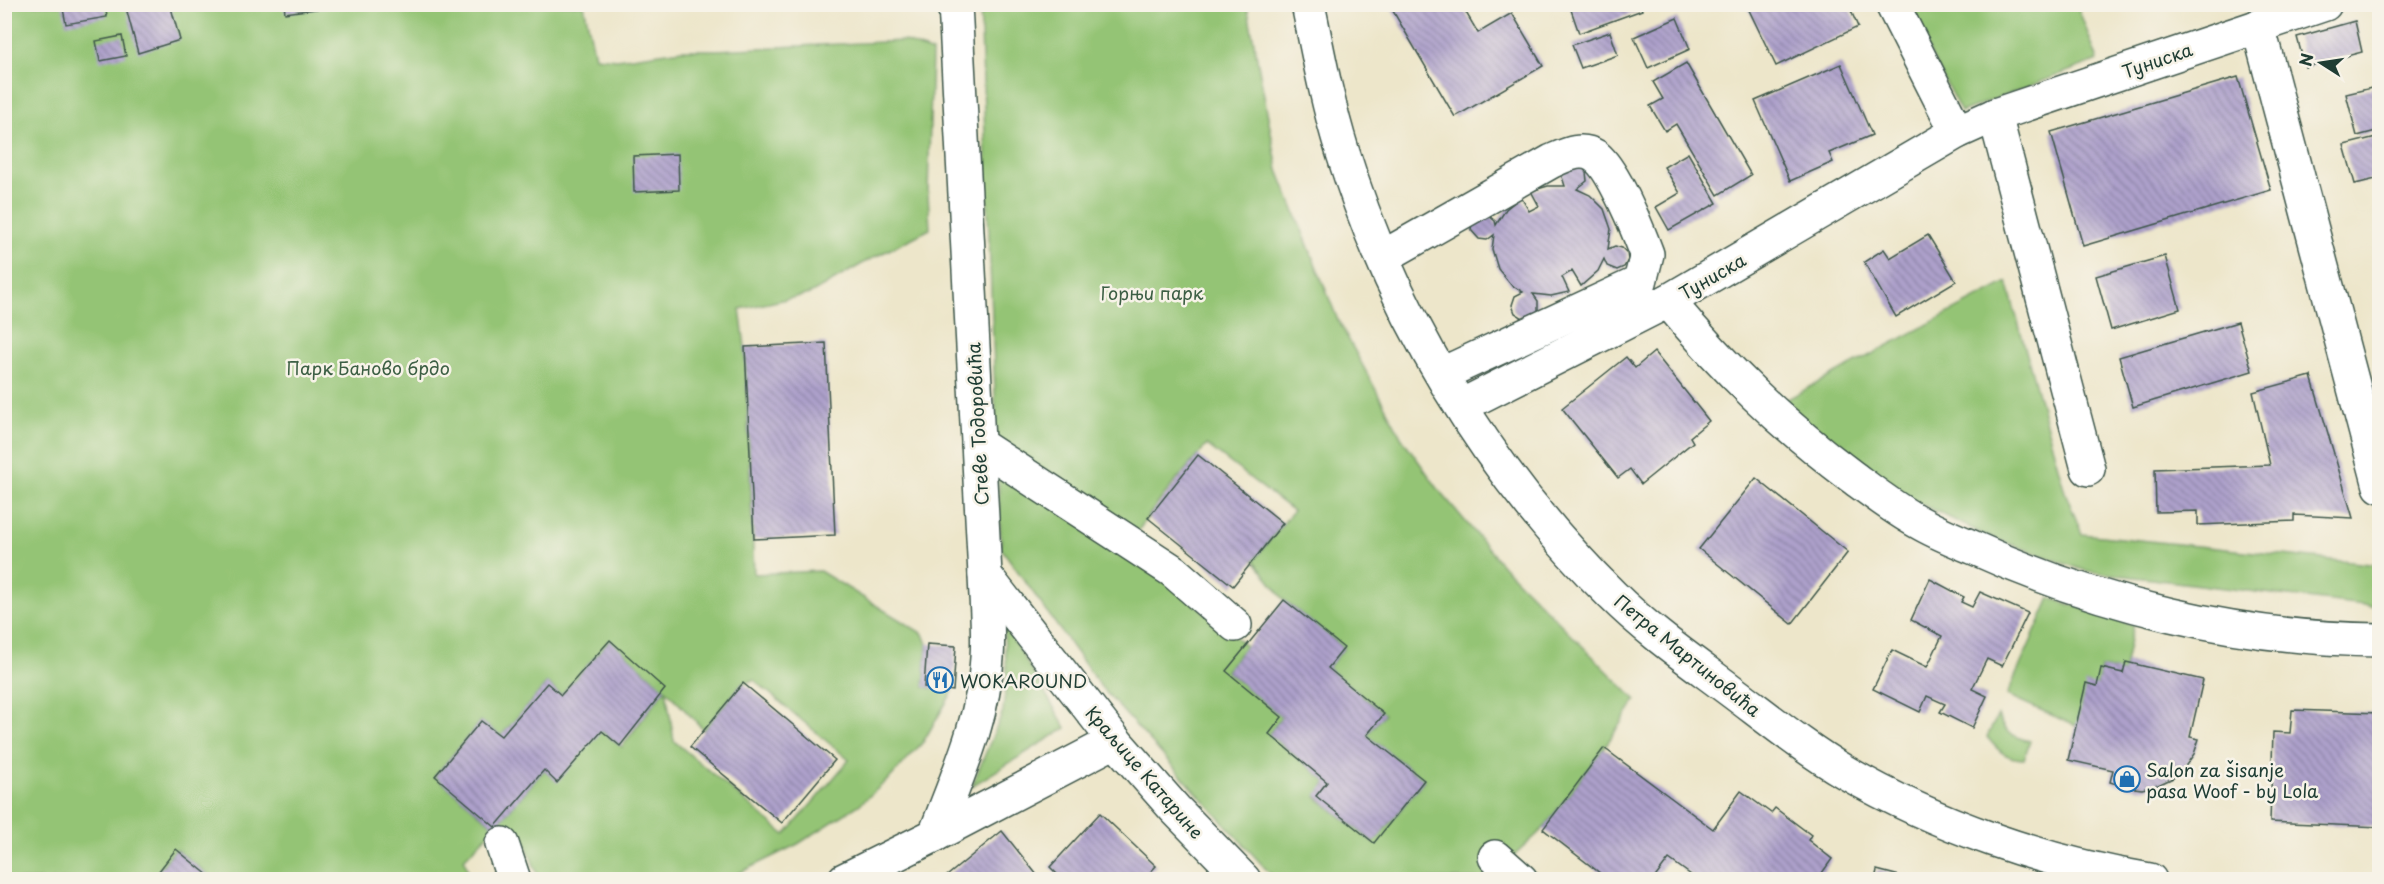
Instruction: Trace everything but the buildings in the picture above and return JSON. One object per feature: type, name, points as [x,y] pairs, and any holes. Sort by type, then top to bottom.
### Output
[{"type":"street","name":"Стеве Тодоровића","points":[[935,835],[967,749],[978,709],[987,659],[985,575],[955,4]]},
{"type":"street","name":"Петра Мартиновића","points":[[1308,4],[1325,90],[1342,151],[1401,300],[1461,406],[1502,467],[1557,536],[1613,597],[1782,730],[1844,771],[1906,804],[2009,845],[2067,863],[2150,879]]},
{"type":"street","points":[[1892,4],[1957,132]]},
{"type":"street","name":"Туниска","points":[[1461,406],[1668,302],[1957,132],[1995,115],[2325,4]]},
{"type":"street","points":[[2258,26],[2379,486]]},
{"type":"street","points":[[1995,115],[2088,469]]},
{"type":"street","points":[[1383,257],[1552,161],[1574,151],[1594,155],[1607,169],[1647,254],[1640,282],[1442,374]]},
{"type":"street","points":[[1668,302],[1713,354],[1760,402],[1831,461],[1879,497],[1922,524],[2031,573],[2148,608],[2261,633],[2306,638],[2379,640]]},
{"type":"street","points":[[978,444],[1173,571],[1235,625]]},
{"type":"street","name":"Краљице Катарине","points":[[985,575],[1114,741],[1174,809],[1244,879]]},
{"type":"street","points":[[844,879],[935,835],[1114,741]]},
{"type":"street","points":[[502,844],[514,879]]},
{"type":"street","points":[[1495,857],[1521,879]]},
{"type":"green space","name":"Парк Баново брдо","points":[[5,5],[584,5],[595,57],[617,59],[682,50],[904,41],[932,52],[928,193],[930,229],[810,294],[740,309],[745,347],[754,574],[820,571],[923,634],[927,644],[924,687],[953,691],[923,742],[891,777],[859,805],[798,844],[727,879],[539,879],[523,836],[495,827],[464,859],[471,879],[214,879],[176,849],[152,879],[5,880]],"holes":[[[610,640],[665,689],[622,747],[602,731],[544,770],[495,827],[435,776],[481,721],[501,736],[547,683],[561,695]],[[754,680],[849,760],[785,835],[674,741],[666,690],[704,730],[743,683]]]},
{"type":"green space","name":"Горњи парк","points":[[980,5],[1247,5],[1278,170],[1337,318],[1402,438],[1439,490],[1503,566],[1636,700],[1604,748],[1543,829],[1489,879],[1275,879],[1101,687],[1001,548]],"holes":[[[1207,445],[1293,511],[1254,560],[1284,600],[1344,648],[1328,668],[1384,714],[1367,735],[1424,780],[1374,843],[1316,797],[1327,782],[1269,734],[1282,717],[1226,671],[1246,646],[1129,550],[1152,511]]]},
{"type":"green space","points":[[1905,5],[2077,5],[2098,60],[1961,112]]},
{"type":"green space","points":[[2007,282],[2065,492],[2082,534],[2379,565],[2379,607],[2086,571],[1985,535],[1884,486],[1776,405]]},
{"type":"green space","points":[[2050,598],[2133,625],[2123,673],[2101,668],[2097,686],[2076,726],[2007,695]]},
{"type":"green space","points":[[1003,622],[1066,728],[972,786],[1003,711],[1007,674]]},
{"type":"green space","points":[[1998,715],[2009,733],[2030,741],[2024,759],[2007,755],[1987,737]]},
{"type":"place","name":"WOKAROUND","points":[[940,680]]},
{"type":"place","name":"Salon za šisanje pasa Woof - by Lola","points":[[2127,779]]}]
